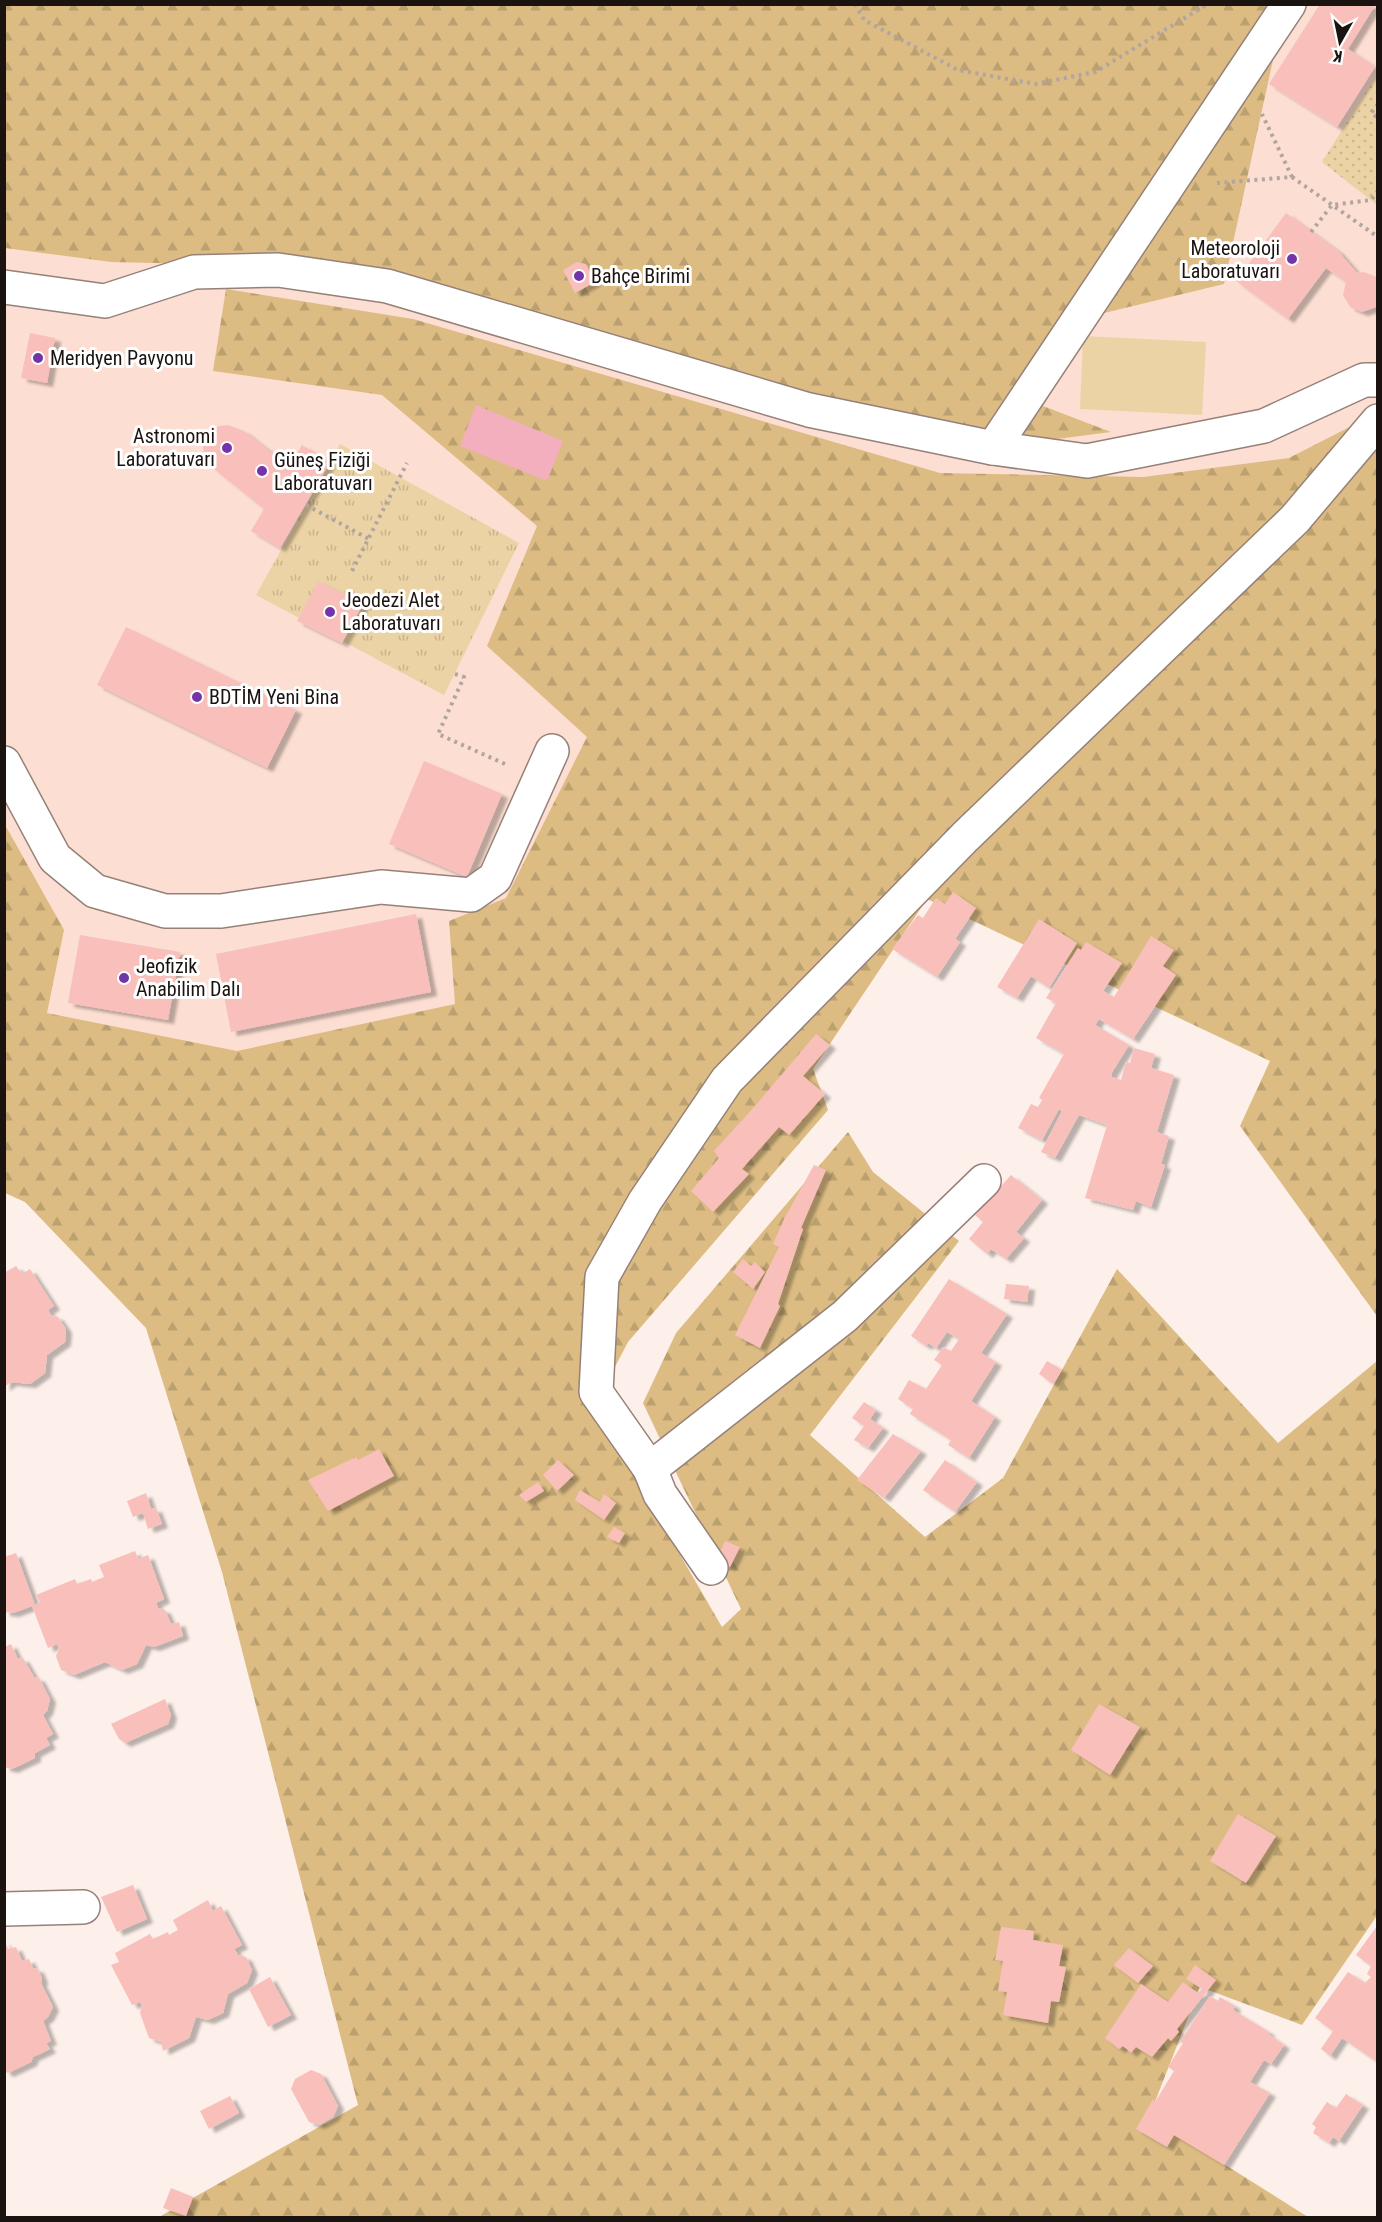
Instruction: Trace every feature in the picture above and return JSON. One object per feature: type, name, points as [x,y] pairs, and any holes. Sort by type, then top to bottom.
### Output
[{"type":"street","points":[[993,448],[1289,4]]},
{"type":"street","points":[[4,287],[105,301],[194,272],[278,270],[387,286],[809,410],[993,448],[1088,460],[1264,426],[1373,375]]},
{"type":"street","points":[[711,1568],[660,1494],[650,1469],[596,1392],[602,1277],[645,1201],[727,1080],[965,837],[1295,519],[1377,422]]},
{"type":"street","points":[[4,764],[55,858],[95,891],[165,911],[221,910],[381,887],[471,895],[495,878],[545,765]]},
{"type":"street","points":[[650,1469],[845,1316],[984,1181]]},
{"type":"street","points":[[4,1909],[82,1907]]},
{"type":"path","points":[[855,4],[864,20],[958,70],[1035,84],[1095,72],[1208,4]]},
{"type":"path","points":[[1243,74],[1292,177],[1377,237]]},
{"type":"path","points":[[1377,104],[1371,114],[1377,118]]},
{"type":"path","points":[[1168,186],[1292,177]]},
{"type":"path","points":[[1311,232],[1332,205],[1371,200],[1377,191]]},
{"type":"path","points":[[352,571],[408,463]]},
{"type":"path","points":[[306,505],[369,539]]},
{"type":"path","points":[[455,674],[464,677],[438,734],[545,765]]},
{"type":"shaded area","points":[[5,5],[1377,5],[1377,517],[927,899],[813,1069],[222,1572],[146,1328],[25,1202],[5,1193]]},
{"type":"shaded area","points":[[476,405],[563,441],[547,481],[460,446]]},
{"type":"green space","points":[[5,5],[1285,5],[1224,284],[1100,314],[1043,406],[1111,432],[1002,446],[242,265],[111,262],[5,248]]},
{"type":"green space","points":[[1377,74],[1377,205],[1322,162]]},
{"type":"green space","points":[[226,289],[413,319],[940,473],[1143,477],[1289,458],[1377,413],[1377,1316],[1240,1126],[1270,1061],[927,899],[813,1069],[828,1110],[628,1342],[594,1407],[722,1627],[741,1609],[643,1403],[676,1333],[848,1132],[873,1172],[959,1241],[810,1435],[925,1537],[1003,1478],[1117,1269],[1278,1443],[1377,1361],[1377,1918],[1302,2025],[1200,1987],[1149,2117],[1308,2217],[159,2217],[358,2105],[222,1572],[146,1328],[25,1202],[5,1193],[4,823],[64,930],[47,1013],[237,1051],[455,1004],[449,921],[506,898],[587,737],[487,646],[537,526],[382,395],[213,371]]},
{"type":"green space","points":[[1083,336],[1206,342],[1202,415],[1080,409]]},
{"type":"green space","points":[[340,444],[519,543],[444,695],[256,595]]},
{"type":"building","points":[[1320,4],[1376,4],[1348,49],[1375,67],[1337,127],[1269,84]]},
{"type":"building","name":"Meteoroloji Laboratuvarı","points":[[1286,213],[1338,251],[1357,273],[1364,272],[1376,277],[1376,307],[1362,312],[1350,307],[1343,295],[1346,282],[1326,268],[1288,319],[1236,281]]},
{"type":"building","name":"Bahçe Birimi","points":[[577,262],[586,264],[595,282],[575,293],[563,270]]},
{"type":"building","name":"Meridyen Pavyonu","points":[[30,333],[55,338],[47,383],[21,378]]},
{"type":"building","points":[[228,425],[244,431],[289,467],[302,445],[330,462],[280,548],[251,531],[264,509],[213,468],[204,455],[203,446],[211,431],[219,426]]},
{"type":"building","name":"Jeodezi Alet Laboratuvarı","points":[[318,581],[363,604],[342,643],[297,621]]},
{"type":"building","name":"BDTİM Yeni Bina","points":[[126,627],[296,710],[267,768],[97,685]]},
{"type":"building","points":[[424,761],[502,794],[467,877],[389,844]]},
{"type":"building","points":[[953,892],[976,908],[955,939],[960,942],[937,977],[892,949],[918,915],[923,918],[936,898],[945,904]]},
{"type":"building","points":[[416,914],[431,992],[231,1032],[216,954]]},
{"type":"building","points":[[1039,919],[1077,943],[1049,988],[1031,976],[1017,998],[997,987]]},
{"type":"building","name":"Jeofizik Anabilim Dalı","points":[[80,935],[180,952],[168,1020],[68,1003]]},
{"type":"building","points":[[1151,936],[1174,950],[1163,966],[1176,975],[1133,1039],[1099,1019],[1095,1025],[1129,1045],[1111,1074],[1112,1077],[1121,1080],[1126,1062],[1130,1063],[1134,1048],[1155,1054],[1151,1068],[1174,1075],[1157,1132],[1169,1136],[1161,1164],[1165,1165],[1151,1207],[1136,1201],[1133,1210],[1085,1198],[1107,1125],[1079,1115],[1055,1158],[1041,1152],[1062,1111],[1059,1109],[1042,1140],[1018,1128],[1031,1104],[1038,1107],[1042,1100],[1039,1098],[1064,1054],[1036,1038],[1056,1003],[1046,998],[1078,948],[1081,950],[1086,942],[1122,963],[1103,991],[1114,997]]},
{"type":"building","points":[[816,1034],[830,1045],[803,1076],[825,1094],[789,1135],[779,1127],[742,1169],[749,1174],[713,1212],[691,1191],[719,1158],[714,1151]]},
{"type":"building","points":[[814,1165],[826,1170],[801,1228],[803,1229],[778,1304],[780,1306],[760,1348],[735,1335],[779,1247],[773,1244],[784,1219]]},
{"type":"building","points":[[1011,1175],[1042,1200],[1016,1232],[1024,1238],[1006,1259],[991,1249],[987,1254],[969,1239],[983,1222],[975,1215]]},
{"type":"building","points":[[743,1259],[751,1266],[755,1262],[765,1272],[753,1289],[733,1272]]},
{"type":"building","points":[[16,1266],[22,1274],[30,1269],[54,1306],[48,1310],[51,1315],[58,1317],[66,1329],[65,1342],[47,1355],[45,1373],[30,1384],[11,1382],[4,1387],[4,1273]]},
{"type":"building","points":[[949,1279],[1007,1314],[981,1353],[996,1362],[971,1401],[995,1417],[969,1458],[948,1445],[951,1440],[910,1414],[913,1409],[898,1399],[909,1380],[926,1389],[942,1365],[934,1360],[943,1347],[951,1351],[959,1339],[947,1332],[936,1348],[928,1343],[926,1346],[911,1336]]},
{"type":"building","points":[[1006,1284],[1029,1286],[1027,1302],[1004,1299]]},
{"type":"building","points":[[1047,1361],[1062,1370],[1053,1384],[1039,1374]]},
{"type":"building","points":[[864,1402],[876,1410],[870,1419],[883,1428],[868,1448],[854,1440],[864,1426],[852,1418]]},
{"type":"building","points":[[893,1434],[921,1451],[884,1498],[857,1480]]},
{"type":"building","points":[[379,1449],[394,1476],[328,1511],[308,1480],[356,1457],[358,1460]]},
{"type":"building","points":[[558,1460],[574,1475],[557,1491],[543,1475]]},
{"type":"building","points":[[945,1460],[977,1482],[955,1512],[923,1490]]},
{"type":"building","points":[[538,1482],[544,1491],[526,1502],[519,1495]]},
{"type":"building","points":[[580,1490],[600,1502],[604,1494],[616,1503],[604,1520],[575,1500]]},
{"type":"building","points":[[146,1493],[151,1509],[156,1508],[162,1524],[148,1529],[143,1513],[133,1517],[127,1501]]},
{"type":"building","points":[[614,1527],[625,1533],[619,1543],[607,1537]]},
{"type":"building","points":[[725,1541],[740,1547],[730,1567],[716,1561]]},
{"type":"building","points":[[135,1551],[138,1559],[148,1555],[164,1599],[156,1603],[158,1608],[165,1610],[171,1624],[179,1622],[183,1636],[154,1647],[146,1645],[137,1664],[122,1670],[105,1662],[74,1675],[61,1670],[56,1656],[59,1649],[57,1644],[48,1648],[32,1606],[13,1613],[4,1612],[4,1557],[16,1553],[35,1605],[40,1602],[36,1595],[75,1579],[77,1584],[91,1579],[92,1582],[104,1577],[99,1565]]},
{"type":"building","points":[[11,1644],[18,1659],[23,1658],[34,1677],[39,1678],[50,1699],[47,1711],[43,1715],[53,1734],[46,1738],[50,1745],[35,1753],[35,1758],[12,1769],[4,1767],[4,1647]]},
{"type":"building","points":[[165,1699],[171,1715],[168,1724],[125,1743],[119,1739],[111,1724]]},
{"type":"building","points":[[1099,1704],[1140,1727],[1110,1775],[1071,1750]]},
{"type":"building","points":[[1238,1814],[1276,1836],[1246,1883],[1210,1861]]},
{"type":"building","points":[[133,1885],[147,1919],[117,1932],[101,1897]]},
{"type":"building","points":[[208,1900],[213,1911],[221,1906],[242,1945],[234,1949],[238,1955],[246,1957],[252,1970],[247,1983],[228,1994],[223,2013],[208,2020],[196,2017],[189,2038],[163,2051],[161,2042],[149,2038],[140,2013],[142,2006],[140,2002],[132,2005],[111,1965],[119,1962],[115,1953],[150,1934],[153,1939],[178,1930],[173,1920]]},
{"type":"building","points":[[1377,1926],[1377,2062],[1342,2038],[1330,2056],[1321,2049],[1333,2031],[1315,2018],[1348,1972],[1365,1983],[1371,1977],[1367,1974],[1371,1966],[1356,1955]]},
{"type":"building","points":[[1001,1927],[1034,1931],[1033,1940],[1063,1945],[1059,1966],[1066,1967],[1059,2002],[1051,2001],[1048,2023],[1003,2015],[1007,1992],[998,1991],[1003,1961],[995,1960]]},
{"type":"building","points":[[4,1940],[8,1949],[16,1947],[22,1961],[29,1959],[33,1968],[38,1969],[42,1979],[41,1983],[53,2007],[43,2021],[51,2041],[46,2043],[50,2049],[33,2057],[31,2062],[8,2073],[4,2071]]},
{"type":"building","points":[[1129,1948],[1153,1966],[1138,1983],[1114,1965]]},
{"type":"building","points":[[1195,1965],[1216,1980],[1177,2029],[1179,2032],[1171,2041],[1168,2038],[1152,2057],[1136,2047],[1131,2053],[1123,2046],[1119,2049],[1105,2038],[1141,1984],[1168,2002],[1183,1982],[1198,1993],[1202,1989],[1186,1979]]},
{"type":"building","points":[[270,1977],[291,2015],[268,2027],[249,1989]]},
{"type":"building","points":[[1210,1996],[1218,2001],[1220,1997],[1235,2006],[1233,2010],[1269,2032],[1268,2034],[1284,2045],[1271,2064],[1264,2060],[1250,2082],[1270,2093],[1224,2165],[1174,2135],[1167,2147],[1136,2129],[1153,2099],[1155,2102],[1174,2071],[1168,2067],[1183,2043],[1180,2042]]},
{"type":"building","points":[[311,2070],[321,2074],[338,2106],[333,2117],[319,2125],[309,2122],[291,2089],[295,2079]]},
{"type":"building","points":[[1346,2094],[1363,2105],[1339,2141],[1333,2137],[1329,2143],[1313,2133],[1316,2127],[1312,2124],[1327,2102],[1336,2108]]},
{"type":"building","points":[[230,2096],[239,2113],[209,2129],[200,2111]]},
{"type":"building","points":[[171,2188],[193,2197],[186,2216],[163,2208]]},
{"type":"place","name":"Meteoroloji Laboratuvarı","points":[[1292,259]]},
{"type":"place","name":"Bahçe Birimi","points":[[579,276]]},
{"type":"place","name":"Meridyen Pavyonu","points":[[38,358]]},
{"type":"place","name":"Astronomi Laboratuvarı","points":[[227,448]]},
{"type":"place","name":"Güneş Fiziği Laboratuvarı","points":[[262,471]]},
{"type":"place","name":"Jeodezi Alet Laboratuvarı","points":[[330,612]]},
{"type":"place","name":"BDTİM Yeni Bina","points":[[197,697]]},
{"type":"place","name":"Jeofizik Anabilim Dalı","points":[[124,978]]}]
